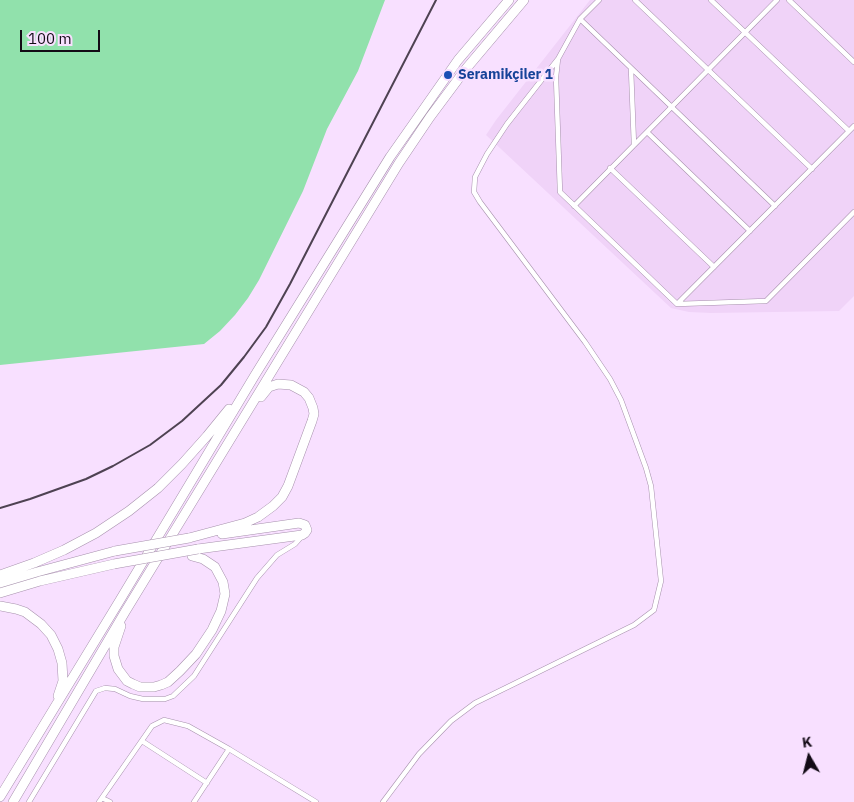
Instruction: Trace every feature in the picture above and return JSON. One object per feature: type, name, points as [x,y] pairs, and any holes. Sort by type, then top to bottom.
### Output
[{"type":"highway","points":[[0,797],[255,375],[380,174],[458,60],[509,0]]},
{"type":"highway","points":[[13,802],[125,612],[399,163],[465,70],[524,0]]},
{"type":"highway","points":[[0,575],[64,550],[101,530],[134,508],[158,488],[194,451],[255,375]]},
{"type":"highway","points":[[189,538],[251,520],[263,514],[278,502],[288,486],[312,421],[314,410],[309,398],[301,390],[291,385],[278,384],[269,387],[241,421]]},
{"type":"highway","points":[[0,583],[115,551],[189,538],[299,524],[306,526],[304,534],[114,564],[40,581],[0,594]]},
{"type":"highway","points":[[125,612],[114,652],[115,661],[120,673],[130,683],[140,687],[154,687],[168,682],[188,663],[203,644],[215,624],[224,601],[225,586],[218,572],[195,552]]},
{"type":"highway","points":[[0,606],[16,609],[29,615],[44,627],[54,639],[61,658],[63,681],[54,710]]},
{"type":"street","points":[[383,802],[419,754],[451,721],[475,703],[634,625],[654,610],[657,600],[661,581],[651,486],[621,400],[610,379],[585,342],[474,192],[475,177],[487,154],[507,124],[558,59],[580,19],[599,0]]},
{"type":"street","points":[[635,0],[812,169]]},
{"type":"street","points":[[711,0],[848,131]]},
{"type":"street","points":[[574,206],[777,0]]},
{"type":"street","points":[[789,0],[854,62]]},
{"type":"street","points":[[580,19],[775,206]]},
{"type":"street","points":[[558,59],[556,77],[560,192],[677,304],[766,301],[854,212]]},
{"type":"street","points":[[631,69],[634,144]]},
{"type":"street","points":[[677,304],[854,126]]},
{"type":"street","points":[[646,132],[750,231]]},
{"type":"street","points":[[610,168],[714,267]]},
{"type":"street","points":[[29,802],[96,692],[106,688],[115,689],[142,699],[165,699],[173,696],[194,676],[257,578],[277,555],[298,541],[304,534]]},
{"type":"street","points":[[110,802],[101,800],[152,726],[164,720],[188,726],[316,802]]},
{"type":"street","points":[[142,741],[207,783]]},
{"type":"street","points":[[194,802],[229,749]]},
{"type":"shaded area","points":[[590,0],[854,0],[854,296],[839,311],[711,313],[689,312],[671,308],[486,135]]},
{"type":"green space","points":[[0,0],[385,0],[358,71],[327,129],[303,191],[259,280],[235,315],[204,344],[0,365]]},
{"type":"railway","points":[[0,508],[86,479],[113,466],[150,445],[182,421],[221,385],[266,327],[436,0]]},
{"type":"place","name":"Seramikçiler 1","points":[[448,75]]}]
